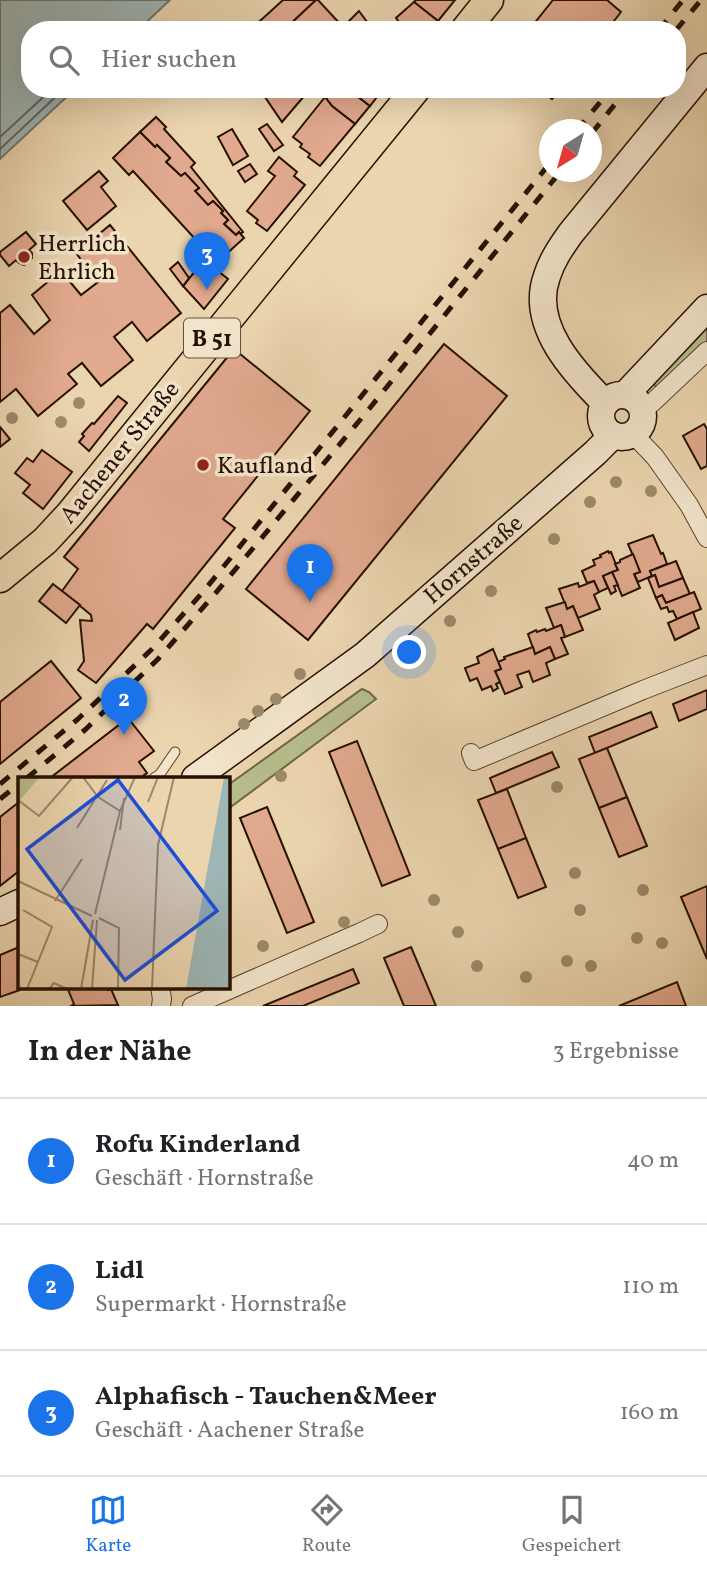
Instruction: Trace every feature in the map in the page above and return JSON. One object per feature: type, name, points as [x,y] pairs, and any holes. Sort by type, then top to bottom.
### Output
[{"type":"main road","points":[[472,21],[489,0]]},
{"type":"main road","name":"Aachener Straße","points":[[0,578],[26,558],[70,514],[409,98]]},
{"type":"street","points":[[686,93],[707,67]]},
{"type":"street","points":[[682,98],[559,250],[546,278],[543,301],[548,327],[565,360],[624,416],[689,505],[707,538]]},
{"type":"street","name":"Hornstraße","points":[[198,777],[365,655],[595,453],[707,308]]},
{"type":"street","name":"Hornstraße","points":[[624,416],[653,402],[707,351]]},
{"type":"street","points":[[471,753],[474,761],[707,665]]},
{"type":"street","points":[[0,912],[18,903]]},
{"type":"street","points":[[192,1006],[378,923]]},
{"type":"street","points":[[160,988],[161,1006]]},
{"type":"lane","points":[[156,777],[175,752]]},
{"type":"green space","points":[[707,323],[707,342],[659,388],[651,383]]},
{"type":"green space","points":[[362,689],[376,699],[229,808],[229,784]]},
{"type":"water","points":[[0,0],[170,0],[148,21],[21,21],[21,98],[65,98],[0,159]]},
{"type":"building","points":[[283,0],[316,0],[294,21],[260,21]]},
{"type":"building","points":[[318,0],[337,21],[294,21]]},
{"type":"building","points":[[455,0],[438,21],[414,2]]},
{"type":"building","points":[[553,0],[607,0],[621,12],[614,21],[536,21]]},
{"type":"building","points":[[414,2],[438,21],[398,21],[396,18]]},
{"type":"building","points":[[359,11],[366,21],[349,21]]},
{"type":"building","points":[[266,98],[302,98],[282,122]]},
{"type":"building","points":[[324,98],[355,124],[320,166],[308,157],[310,154],[300,147],[302,144],[293,137]]},
{"type":"building","points":[[326,98],[360,98],[370,106],[355,124]]},
{"type":"building","points":[[360,98],[376,98],[370,106]]},
{"type":"building","points":[[156,117],[195,163],[191,167],[243,232],[236,235],[224,224],[228,220],[221,213],[223,211],[213,201],[208,205],[195,191],[199,188],[185,173],[181,176],[166,162],[170,158],[140,132]]},
{"type":"building","points":[[267,124],[283,145],[274,151],[259,129]]},
{"type":"building","points":[[232,129],[248,156],[233,165],[218,137]]},
{"type":"building","points":[[140,132],[170,158],[166,162],[181,176],[185,173],[199,188],[195,191],[208,205],[213,201],[223,211],[221,213],[228,220],[224,224],[236,235],[239,232],[244,238],[222,258],[200,235],[196,240],[133,171],[129,175],[113,158]]},
{"type":"building","points":[[279,157],[297,172],[294,176],[305,185],[267,231],[256,223],[258,220],[247,211],[275,176],[268,171]]},
{"type":"building","points":[[250,164],[257,174],[245,182],[238,171]]},
{"type":"building","points":[[99,171],[108,181],[101,187],[116,206],[87,230],[63,201]]},
{"type":"building","points":[[110,225],[181,313],[147,341],[132,322],[114,337],[133,360],[101,386],[82,363],[68,374],[77,384],[38,416],[16,389],[0,402],[0,313],[10,305],[34,334],[50,320],[32,295],[61,271],[81,295],[98,282],[76,253]]},
{"type":"building","points":[[26,232],[36,244],[29,250],[32,258],[24,265],[16,260],[9,266],[0,252]]},
{"type":"building","points":[[204,260],[228,279],[204,309],[183,286]]},
{"type":"building","points":[[178,262],[189,278],[183,286],[170,269]]},
{"type":"building","points":[[444,344],[507,396],[308,640],[246,589]]},
{"type":"building","name":"Kaufland","points":[[234,349],[310,411],[223,519],[235,528],[153,629],[147,624],[96,683],[78,670],[84,661],[80,620],[92,621],[91,615],[62,591],[78,569],[64,557]]},
{"type":"building","points":[[118,396],[127,403],[89,451],[79,442],[84,436],[82,434]]},
{"type":"building","points":[[704,424],[707,429],[707,466],[701,469],[683,436]]},
{"type":"building","points":[[0,427],[10,439],[0,447]]},
{"type":"building","points":[[42,450],[72,472],[43,509],[23,493],[30,485],[15,473],[27,458],[33,462]]},
{"type":"building","points":[[653,535],[667,564],[650,571],[652,576],[638,582],[634,574],[640,572],[628,544]]},
{"type":"building","points":[[608,551],[611,552],[618,570],[603,576],[608,588],[599,592],[594,581],[587,583],[582,571],[595,565],[593,560]]},
{"type":"building","points":[[633,554],[640,572],[634,574],[640,588],[622,596],[612,572],[618,570],[615,564]]},
{"type":"building","points":[[676,561],[683,578],[659,587],[655,575],[652,576],[650,571]]},
{"type":"building","points":[[612,572],[618,585],[614,586],[616,591],[611,594],[603,576]]},
{"type":"building","points":[[655,575],[659,587],[683,578],[690,594],[666,603],[662,595],[656,598],[648,578]]},
{"type":"building","points":[[594,581],[599,592],[594,595],[600,609],[578,618],[573,606],[567,609],[559,589],[578,583],[579,587]]},
{"type":"building","points":[[53,584],[80,605],[66,623],[39,601]]},
{"type":"building","points":[[694,592],[701,609],[677,619],[667,607],[661,609],[656,598],[662,595],[666,603]]},
{"type":"building","points":[[565,602],[567,609],[573,606],[583,630],[565,637],[561,625],[554,628],[546,608]]},
{"type":"building","points":[[693,612],[699,628],[675,640],[668,623]]},
{"type":"building","points":[[561,625],[565,637],[561,638],[568,654],[555,659],[550,647],[535,654],[528,634]]},
{"type":"building","points":[[533,647],[535,654],[550,647],[555,659],[546,663],[550,675],[533,682],[529,671],[517,675],[522,687],[505,694],[495,671],[501,669],[498,662],[505,659],[504,657]]},
{"type":"building","points":[[493,649],[501,669],[495,671],[500,682],[496,684],[498,688],[493,691],[491,686],[482,690],[477,678],[470,681],[465,668],[479,663],[477,657]]},
{"type":"building","points":[[51,661],[81,698],[0,764],[0,702]]},
{"type":"building","points":[[707,690],[707,709],[679,721],[673,704]]},
{"type":"building","points":[[651,712],[657,727],[595,753],[589,737]]},
{"type":"building","points":[[128,718],[154,751],[139,762],[147,773],[141,777],[51,777]]},
{"type":"building","points":[[357,741],[410,875],[382,886],[329,752]]},
{"type":"building","points":[[607,748],[627,797],[599,808],[579,759]]},
{"type":"building","points":[[552,752],[559,767],[496,793],[490,778]]},
{"type":"building","points":[[507,789],[526,838],[498,849],[478,800]]},
{"type":"building","points":[[627,797],[647,846],[619,857],[599,808]]},
{"type":"building","points":[[18,803],[18,872],[0,886],[0,817]]},
{"type":"building","points":[[267,807],[314,922],[287,933],[240,818]]},
{"type":"building","points":[[526,838],[546,887],[518,898],[498,849]]},
{"type":"building","points":[[707,886],[707,959],[681,897]]},
{"type":"building","points":[[18,947],[20,990],[0,997],[0,955]]},
{"type":"building","points":[[411,947],[436,1006],[404,1006],[384,958]]},
{"type":"building","points":[[353,969],[359,983],[303,1006],[263,1006]]},
{"type":"building","points":[[677,982],[686,1006],[619,1006]]},
{"type":"building","points":[[67,988],[111,989],[118,1005],[71,1006],[74,1004]]},
{"type":"railway","points":[[666,21],[683,0]]},
{"type":"railway","points":[[684,21],[701,0]]},
{"type":"railway","points":[[586,119],[604,98]]},
{"type":"railway","points":[[602,120],[620,98]]},
{"type":"railway","points":[[0,784],[78,719],[152,649],[203,592],[539,177]]},
{"type":"railway","points":[[28,777],[86,729],[158,659],[365,414],[552,182]]},
{"type":"railway","points":[[0,799],[18,785]]},
{"type":"place","name":"Herrlich Ehrlich","points":[[24,257]]},
{"type":"place","name":"Alphafisch - Tauchen&Meer","points":[[207,290]]},
{"type":"place","name":"Kaufland","points":[[203,465]]},
{"type":"place","name":"Rofu Kinderland","points":[[310,602]]},
{"type":"place","name":"Lidl","points":[[124,735]]}]
